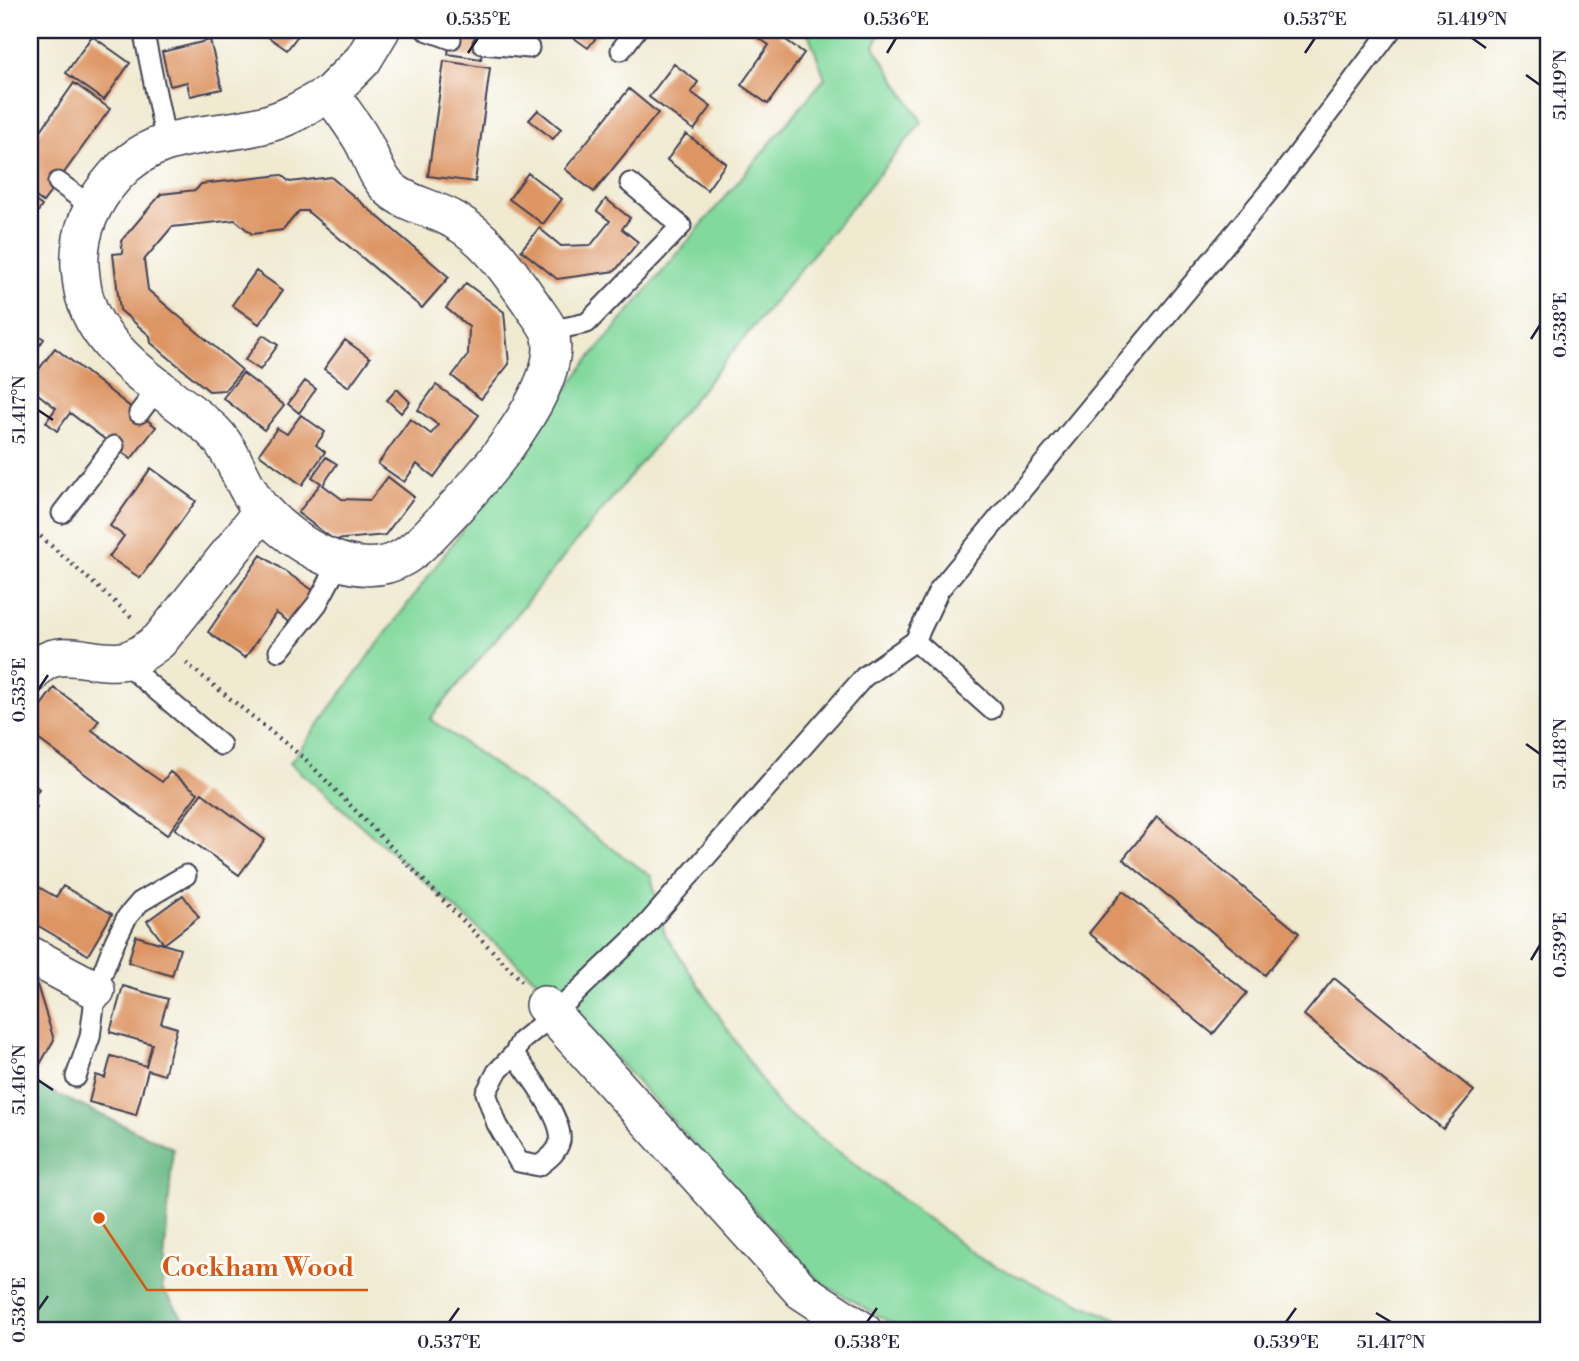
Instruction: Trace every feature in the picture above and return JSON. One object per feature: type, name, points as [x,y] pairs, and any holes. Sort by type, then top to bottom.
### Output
[{"type":"street","points":[[330,93],[362,140],[380,178],[394,192],[454,219],[477,235],[492,250],[550,331],[552,349],[544,384],[499,455],[422,543],[403,558],[386,565],[339,563],[297,540],[262,510],[216,434],[148,400],[86,304],[80,262],[81,240],[92,207],[128,163],[142,152],[166,142],[267,124],[302,109],[330,93],[363,60],[381,30]]},
{"type":"street","points":[[30,676],[45,660],[56,657],[122,661],[147,650],[159,641],[262,510]]},
{"type":"street","points":[[30,955],[96,990]]},
{"type":"street","points":[[549,1010],[802,1292],[863,1331]]},
{"type":"lane","points":[[146,30],[144,34],[166,142]]},
{"type":"lane","points":[[426,30],[451,39]]},
{"type":"lane","points":[[621,50],[636,30]]},
{"type":"lane","points":[[514,1054],[530,1074],[552,1111],[560,1139],[555,1153],[539,1167],[519,1162],[497,1125],[486,1093],[497,1072],[549,1010],[641,931],[864,677],[915,641],[939,590],[1276,183],[1391,30]]},
{"type":"lane","points":[[483,44],[529,48]]},
{"type":"lane","points":[[58,182],[92,207]]},
{"type":"lane","points":[[550,331],[587,323],[681,226],[630,183]]},
{"type":"lane","points":[[62,513],[114,446]]},
{"type":"lane","points":[[279,651],[317,604],[339,563]]},
{"type":"lane","points":[[915,641],[991,709]]},
{"type":"lane","points":[[122,661],[221,745]]},
{"type":"lane","points":[[76,1077],[90,1037],[96,990],[127,917],[141,902],[186,874]]},
{"type":"path","points":[[30,527],[159,641],[305,759],[549,1010]]},
{"type":"green space","points":[[807,30],[882,30],[874,46],[922,122],[430,719],[651,876],[665,934],[779,1107],[984,1261],[1142,1331],[905,1331],[821,1283],[575,1014],[290,763],[589,359],[825,78]]},
{"type":"green space","points":[[30,1082],[173,1148],[162,1288],[192,1331],[30,1331]]},
{"type":"building","points":[[258,30],[302,30],[287,50]]},
{"type":"building","points":[[452,30],[485,30],[481,59],[448,54]]},
{"type":"building","points":[[563,30],[602,30],[588,48]]},
{"type":"building","points":[[747,30],[782,30],[779,35],[804,53],[768,104],[741,85],[769,45]]},
{"type":"building","points":[[92,36],[130,63],[104,100],[66,73]]},
{"type":"building","points":[[210,40],[222,89],[190,96],[187,82],[170,86],[162,52]]},
{"type":"building","points":[[444,61],[490,68],[475,182],[428,176]]},
{"type":"building","points":[[674,64],[698,82],[691,92],[711,107],[694,130],[649,97]]},
{"type":"building","points":[[74,83],[110,109],[43,202],[30,193],[30,146]]},
{"type":"building","points":[[629,89],[658,113],[594,192],[565,169]]},
{"type":"building","points":[[538,110],[561,129],[553,139],[529,120]]},
{"type":"building","points":[[686,134],[726,163],[707,190],[667,160]]},
{"type":"building","points":[[528,173],[562,199],[543,224],[509,199]]},
{"type":"building","points":[[281,175],[290,182],[331,177],[449,277],[422,308],[307,211],[299,211],[283,230],[252,234],[235,220],[172,227],[144,260],[148,290],[242,370],[225,390],[209,391],[151,343],[150,336],[120,310],[113,254],[123,253],[121,241],[161,194],[196,190],[201,184]]},
{"type":"building","points":[[30,197],[42,206],[30,223]]},
{"type":"building","points":[[606,199],[630,218],[622,229],[638,242],[615,271],[557,279],[521,250],[539,228],[561,246],[591,245],[610,221],[597,211]]},
{"type":"building","points":[[256,271],[283,290],[259,324],[232,305]]},
{"type":"building","points":[[466,283],[504,312],[509,364],[481,399],[452,376],[468,355],[469,327],[446,308]]},
{"type":"building","points":[[30,329],[44,339],[30,359]]},
{"type":"building","points":[[263,335],[278,345],[260,370],[245,360]]},
{"type":"building","points":[[345,340],[370,358],[349,387],[324,369]]},
{"type":"building","points":[[55,348],[156,427],[131,459],[70,413],[57,431],[46,422],[56,408],[30,388],[30,381]]},
{"type":"building","points":[[243,373],[284,405],[264,430],[223,398]]},
{"type":"building","points":[[305,381],[316,389],[299,413],[288,404]]},
{"type":"building","points":[[436,385],[479,415],[434,477],[417,464],[404,482],[378,464],[410,419],[431,434],[438,425],[418,410]]},
{"type":"building","points":[[397,389],[410,402],[401,413],[387,400]]},
{"type":"building","points":[[301,415],[325,432],[316,445],[325,452],[302,485],[259,454],[277,428],[287,434]]},
{"type":"building","points":[[326,457],[337,464],[323,485],[342,499],[370,500],[388,477],[414,497],[385,535],[334,540],[298,513],[321,483],[312,477]]},
{"type":"building","points":[[151,468],[196,501],[140,578],[109,557],[124,536],[110,526]]},
{"type":"building","points":[[261,555],[317,593],[295,626],[276,613],[245,658],[208,632]]},
{"type":"building","points":[[54,688],[99,720],[92,730],[149,773],[162,782],[170,772],[198,793],[167,835],[30,733],[30,720]]},
{"type":"building","points":[[30,781],[39,789],[30,801]]},
{"type":"building","points":[[202,793],[265,840],[239,875],[175,829]]},
{"type":"building","points":[[30,801],[37,807],[30,817]]},
{"type":"building","points":[[1157,817],[1299,933],[1265,975],[1123,859]]},
{"type":"building","points":[[30,882],[56,897],[63,886],[112,914],[88,955],[30,921]]},
{"type":"building","points":[[1123,891],[1247,993],[1213,1034],[1089,933]]},
{"type":"building","points":[[183,895],[199,917],[164,944],[147,921]]},
{"type":"building","points":[[136,936],[180,949],[172,976],[128,962]]},
{"type":"building","points":[[1334,978],[1474,1091],[1443,1129],[1304,1015]]},
{"type":"building","points":[[30,981],[37,985],[54,1040],[32,1078],[30,1077]]},
{"type":"building","points":[[123,986],[168,999],[161,1023],[177,1028],[164,1075],[148,1070],[136,1115],[89,1102],[96,1075],[105,1078],[111,1056],[146,1066],[152,1044],[110,1032]]},
{"type":"place","name":"Cockham Wood","points":[[99,1218]]}]
